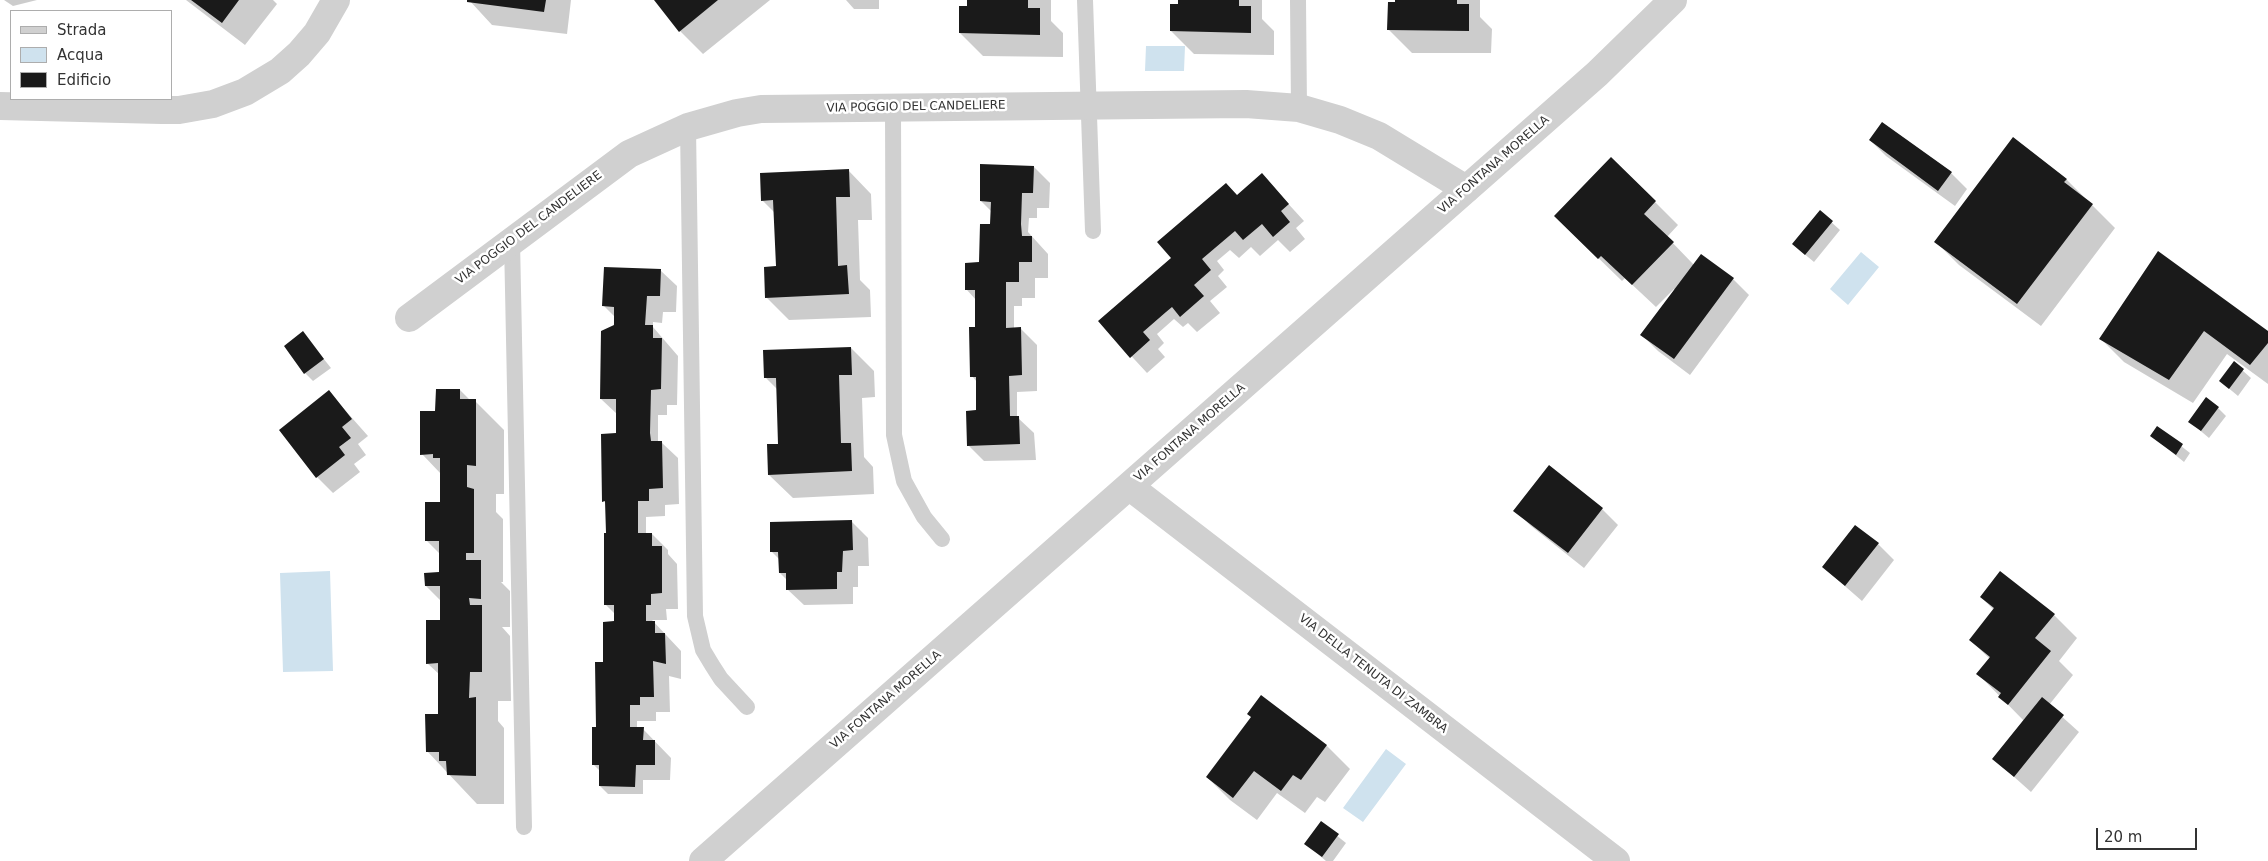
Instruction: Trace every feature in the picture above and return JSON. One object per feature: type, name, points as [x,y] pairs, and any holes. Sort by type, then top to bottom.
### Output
[{"type":"street","points":[[0,106],[179,110],[213,104],[245,92],[270,79],[299,54],[317,33],[336,0]]},
{"type":"street","name":"VIA FONTANA MORELLA","points":[[703,861],[1130,487],[1609,63],[1673,0]]},
{"type":"street","name":"VIA POGGIO DEL CANDELIERE","points":[[409,318],[629,154],[688,127],[737,113],[760,109],[1246,104],[1299,108],[1340,120],[1379,136],[1466,189]]},
{"type":"street","name":"VIA DELLA TENUTA DI ZAMBRA","points":[[1130,487],[1616,861]]},
{"type":"lane","points":[[1085,0],[1093,231]]},
{"type":"lane","points":[[1298,0],[1299,108]]},
{"type":"lane","points":[[893,107],[894,435],[904,481],[924,517],[942,539]]},
{"type":"lane","points":[[688,127],[695,616],[707,658],[721,679],[747,707]]},
{"type":"lane","points":[[512,241],[524,827]]},
{"type":"water","points":[[1146,46],[1185,46],[1184,71],[1145,71]]},
{"type":"water","points":[[1861,252],[1879,267],[1848,305],[1830,289]]},
{"type":"water","points":[[330,571],[333,671],[283,672],[280,573]]},
{"type":"water","points":[[1386,749],[1406,764],[1363,822],[1343,808]]},
{"type":"building","points":[[191,0],[239,0],[222,23]]},
{"type":"building","points":[[467,0],[546,0],[544,12],[467,2]]},
{"type":"building","points":[[654,0],[718,0],[679,32]]},
{"type":"building","points":[[967,0],[1028,0],[1028,8],[1040,8],[1040,35],[959,33],[959,6],[967,6]]},
{"type":"building","points":[[1178,0],[1239,0],[1239,6],[1251,6],[1251,33],[1170,31],[1170,4],[1178,4]]},
{"type":"building","points":[[1395,0],[1457,0],[1457,4],[1469,4],[1469,31],[1387,30],[1388,2],[1395,2]]},
{"type":"building","points":[[1882,122],[1952,172],[1938,191],[1869,140]]},
{"type":"building","points":[[2013,137],[2067,179],[2064,182],[2093,204],[2017,304],[1934,242]]},
{"type":"building","points":[[1611,157],[1656,201],[1644,214],[1674,242],[1632,285],[1601,256],[1598,259],[1554,216]]},
{"type":"building","points":[[980,164],[1034,166],[1033,193],[1022,193],[1021,224],[1022,236],[1032,236],[1032,262],[1019,262],[1019,282],[1006,282],[1006,328],[1021,327],[1022,375],[1009,376],[1010,416],[1019,416],[1020,444],[967,446],[966,411],[976,410],[976,377],[970,377],[969,327],[975,327],[975,290],[965,290],[965,263],[979,262],[980,224],[990,224],[991,202],[980,201]]},
{"type":"building","points":[[849,169],[850,197],[836,197],[838,266],[847,265],[849,294],[765,298],[764,267],[776,266],[773,200],[761,201],[760,173]]},
{"type":"building","points":[[1262,173],[1289,204],[1281,211],[1290,222],[1273,237],[1262,224],[1243,240],[1235,231],[1202,259],[1211,270],[1194,285],[1204,296],[1180,317],[1172,307],[1166,312],[1143,332],[1150,340],[1130,358],[1098,321],[1171,258],[1157,242],[1226,183],[1237,195]]},
{"type":"building","points":[[1820,210],[1833,221],[1805,255],[1792,244]]},
{"type":"building","points":[[2158,251],[2268,331],[2268,343],[2250,365],[2204,331],[2169,380],[2099,339]]},
{"type":"building","points":[[1701,254],[1734,278],[1674,359],[1640,335]]},
{"type":"building","points":[[604,267],[661,269],[660,296],[647,296],[645,325],[653,325],[653,338],[662,338],[661,389],[651,390],[650,433],[651,441],[662,441],[663,488],[649,489],[649,501],[638,501],[638,533],[652,533],[652,546],[662,546],[662,593],[651,594],[651,605],[646,605],[646,621],[655,621],[655,633],[665,633],[666,664],[653,661],[654,697],[640,697],[640,705],[630,705],[630,727],[644,727],[643,740],[655,740],[655,765],[636,765],[635,787],[599,786],[599,765],[592,765],[592,727],[596,727],[595,662],[603,662],[603,622],[614,621],[614,605],[604,605],[604,533],[606,533],[605,501],[602,502],[601,434],[616,433],[616,399],[600,399],[601,331],[614,325],[614,307],[602,306]]},
{"type":"building","points":[[303,331],[324,359],[304,374],[284,346]]},
{"type":"building","points":[[851,347],[852,375],[839,375],[841,443],[851,443],[852,471],[768,475],[767,444],[778,444],[776,378],[764,378],[763,350]]},
{"type":"building","points":[[2234,361],[2244,369],[2229,389],[2219,381]]},
{"type":"building","points":[[436,389],[460,389],[460,399],[476,399],[476,466],[467,465],[467,487],[474,489],[474,553],[466,553],[466,560],[481,560],[481,599],[469,598],[470,605],[482,605],[482,672],[470,672],[469,698],[476,697],[476,776],[447,775],[446,761],[439,761],[439,752],[426,752],[425,714],[438,714],[438,663],[426,664],[426,620],[440,620],[440,586],[425,586],[424,573],[439,572],[439,541],[425,541],[425,502],[440,502],[440,458],[433,458],[433,454],[420,455],[420,411],[435,411]]},
{"type":"building","points":[[329,390],[352,419],[342,427],[351,438],[339,447],[345,455],[316,478],[279,430]]},
{"type":"building","points":[[2206,397],[2219,407],[2201,431],[2188,422]]},
{"type":"building","points":[[2157,426],[2183,444],[2176,455],[2150,436]]},
{"type":"building","points":[[1549,465],[1603,508],[1568,553],[1513,511]]},
{"type":"building","points":[[852,520],[853,550],[843,551],[842,572],[837,572],[837,589],[786,590],[786,573],[779,573],[778,552],[770,552],[770,522]]},
{"type":"building","points":[[1855,525],[1879,543],[1845,586],[1822,567]]},
{"type":"building","points":[[2000,571],[2055,614],[2035,638],[2051,651],[2008,705],[1998,697],[2001,693],[1976,674],[1990,657],[1969,640],[1994,608],[1980,597]]},
{"type":"building","points":[[1261,695],[1327,745],[1301,780],[1293,775],[1281,791],[1254,771],[1233,798],[1206,777],[1251,717],[1247,714]]},
{"type":"building","points":[[2042,697],[2064,715],[2014,777],[1992,759]]},
{"type":"building","points":[[1321,821],[1339,834],[1322,857],[1304,844]]}]
